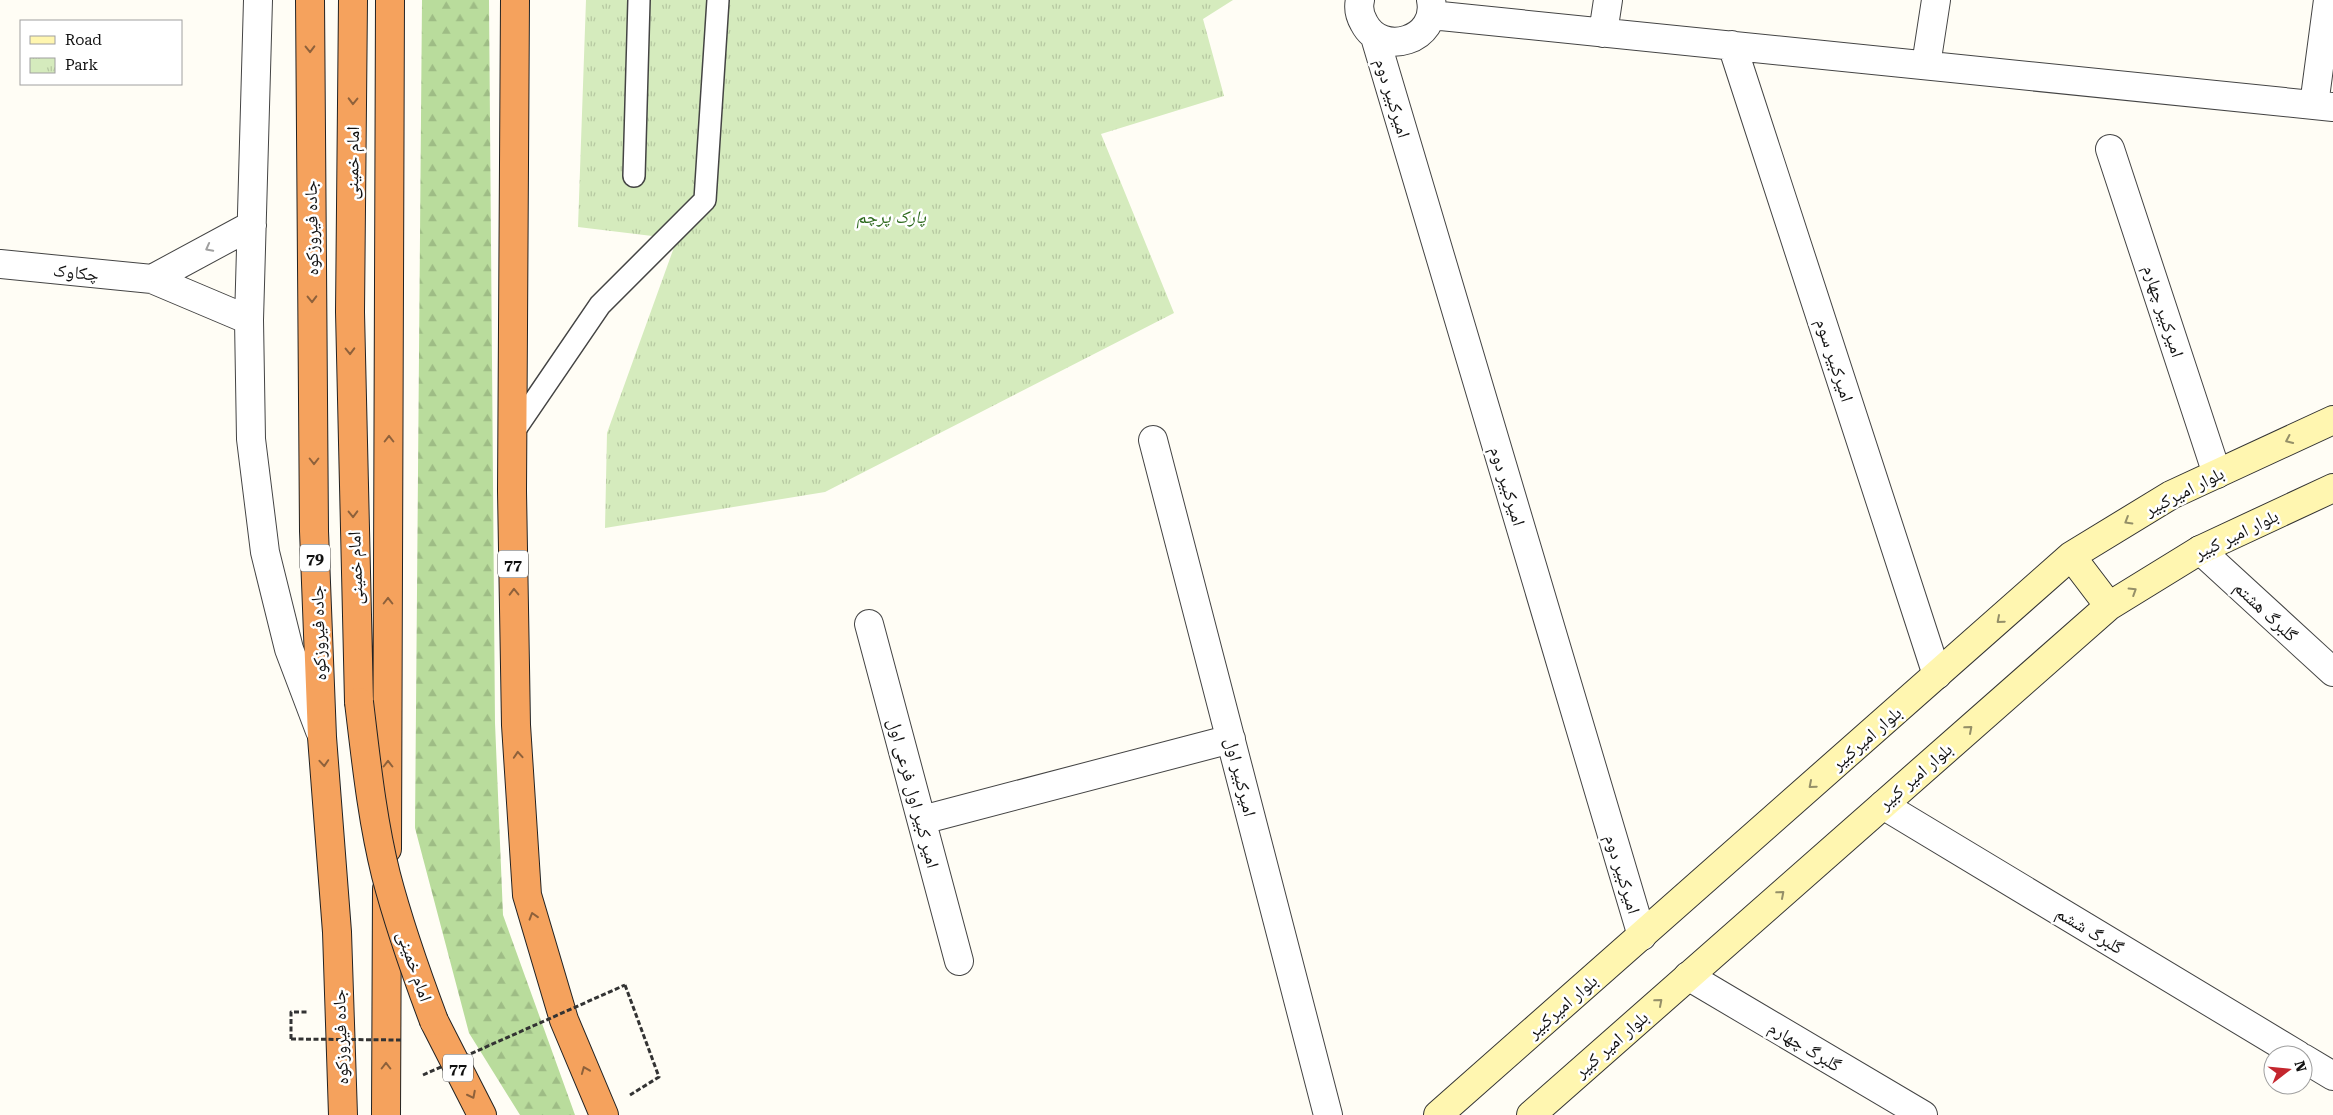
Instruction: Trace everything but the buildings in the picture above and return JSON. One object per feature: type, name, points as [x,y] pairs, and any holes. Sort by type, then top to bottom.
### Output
[{"type":"highway","name":"جاده فیروزکوه","points":[[310,0],[314,531],[322,737],[337,932],[343,1115]]},
{"type":"highway","name":"امام خمینی","points":[[353,0],[350,312],[359,702],[366,764],[386,874],[408,951],[434,1021],[482,1115]]},
{"type":"highway","points":[[386,1115],[390,0]]},
{"type":"highway","name":"77","points":[[515,0],[512,434],[516,725],[527,895],[564,1020],[604,1115]]},
{"type":"street","points":[[258,0],[249,320],[251,439],[265,552],[289,649],[322,737]]},
{"type":"street","name":"امیرکبیر دوم","points":[[1360,0],[1361,17],[1366,28],[1375,36],[1642,936]]},
{"type":"street","points":[[1603,33],[1608,0]]},
{"type":"street","points":[[1926,65],[1936,0]]},
{"type":"street","points":[[1375,36],[1386,42],[1398,43],[1410,40],[1426,25],[1431,8],[1603,33],[2323,106],[2328,0]]},
{"type":"street","name":"امیرکبیر سوم","points":[[1732,46],[1937,675]]},
{"type":"street","name":"امیرکبیر چهارم","points":[[2110,149],[2217,474]]},
{"type":"street","points":[[152,279],[252,225]]},
{"type":"street","name":"چکاوک","points":[[0,264],[152,279],[249,320]]},
{"type":"street","name":"بلوار امیرکبیر","points":[[1438,1115],[2071,556],[2171,496],[2333,420]]},
{"type":"street","name":"امیرکبیر اول","points":[[1153,440],[1328,1115]]},
{"type":"street","name":"بلوار امیر کبیر","points":[[1531,1115],[2108,606],[2200,550],[2333,488]]},
{"type":"street","name":"گلبرگ هشتم","points":[[2200,550],[2333,672]]},
{"type":"street","points":[[2071,556],[2108,606]]},
{"type":"street","name":"امیر کبیر اول فرعی اول","points":[[869,624],[959,961]]},
{"type":"street","points":[[922,820],[1231,739]]},
{"type":"street","name":"گلبرگ ششم","points":[[1883,805],[2281,1045]]},
{"type":"street","name":"گلبرگ چهارم","points":[[1688,976],[1922,1115]]},
{"type":"street","points":[[330,1115],[341,1056]]},
{"type":"street","points":[[2313,1064],[2333,1076]]},
{"type":"lane","points":[[634,176],[639,0]]},
{"type":"lane","points":[[512,434],[600,305],[705,200],[718,0]]},
{"type":"path","points":[[423,1075],[625,985],[658,1077]]},
{"type":"path","points":[[291,1012],[291,1039],[401,1040]]},
{"type":"green space","points":[[422,0],[489,0],[495,723],[503,915],[575,1115],[520,1115],[469,1033],[415,828]]},
{"type":"green space","name":"پارک پرچم","points":[[586,0],[1233,0],[1203,19],[1224,96],[1101,134],[1174,313],[825,492],[605,528],[607,433],[677,239],[578,227]]}]
